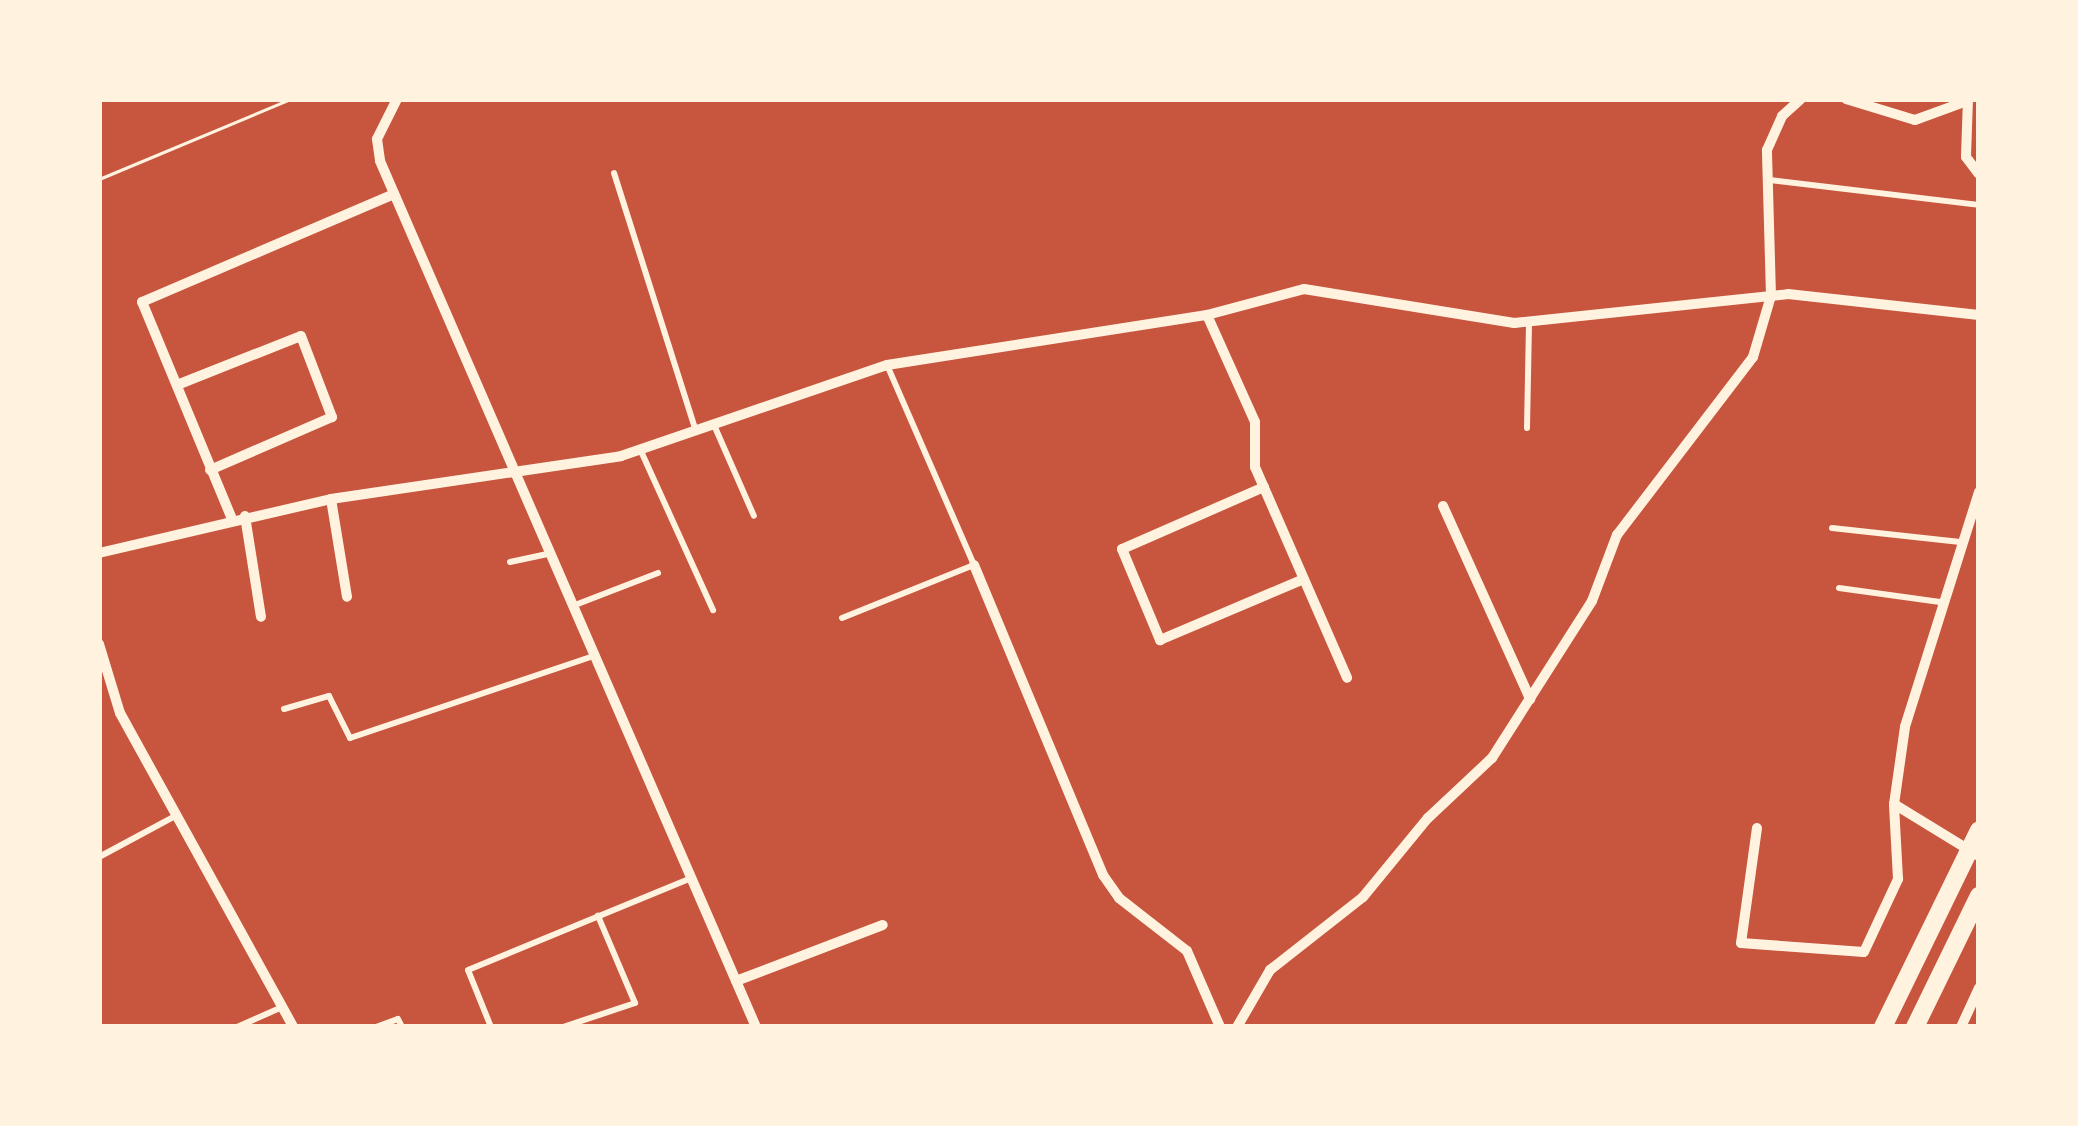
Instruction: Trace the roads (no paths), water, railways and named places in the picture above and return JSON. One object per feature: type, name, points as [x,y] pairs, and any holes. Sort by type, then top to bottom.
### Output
[{"type":"highway","points":[[1883,1027],[1979,830]]},
{"type":"highway","points":[[1915,1027],[1979,896]]},
{"type":"street","points":[[397,99],[377,139],[394,194],[756,1027]]},
{"type":"street","points":[[1238,1027],[1270,970],[1363,897],[1428,818],[1492,758],[1592,601],[1617,536],[1753,357],[1771,296],[1766,179],[1773,136],[1801,99]]},
{"type":"street","points":[[1846,99],[1915,120],[1967,100],[1966,157],[1979,174]]},
{"type":"street","points":[[261,616],[238,517],[209,470],[142,302],[394,194]]},
{"type":"street","points":[[99,554],[238,517],[640,449],[887,365],[1207,315],[1304,289],[1451,317],[1529,321],[1771,296],[1979,315]]},
{"type":"street","points":[[1207,315],[1255,422],[1264,487],[1347,678]]},
{"type":"street","points":[[177,385],[301,336],[332,417],[209,470]]},
{"type":"street","points":[[1264,487],[1122,550],[1160,640],[1304,579]]},
{"type":"street","points":[[1757,828],[1741,943],[1864,952],[1898,879],[1894,804],[1905,728],[1940,602],[1979,492]]},
{"type":"street","points":[[331,500],[347,597]]},
{"type":"street","points":[[1443,506],[1530,699]]},
{"type":"street","points":[[974,565],[1103,875],[1119,898],[1187,951],[1220,1027]]},
{"type":"street","points":[[99,644],[120,713],[293,1027]]},
{"type":"street","points":[[1894,804],[1979,856]]},
{"type":"street","points":[[736,981],[884,925]]},
{"type":"street","points":[[1961,1027],[1979,988]]},
{"type":"lane","points":[[1967,100],[1979,116]]},
{"type":"lane","points":[[614,173],[695,428]]},
{"type":"lane","points":[[1766,179],[1979,205]]},
{"type":"lane","points":[[1527,428],[1529,321]]},
{"type":"lane","points":[[842,618],[974,565],[887,365]]},
{"type":"lane","points":[[713,422],[754,516]]},
{"type":"lane","points":[[640,449],[713,610]]},
{"type":"lane","points":[[1832,528],[1964,543]]},
{"type":"lane","points":[[510,562],[552,553]]},
{"type":"lane","points":[[575,605],[658,573]]},
{"type":"lane","points":[[1839,588],[1940,602]]},
{"type":"lane","points":[[284,709],[329,696],[350,738],[598,655]]},
{"type":"lane","points":[[99,857],[177,815]]},
{"type":"lane","points":[[491,1027],[468,970],[693,878]]},
{"type":"lane","points":[[562,1027],[635,1003],[598,916]]},
{"type":"lane","points":[[237,1027],[284,1007]]},
{"type":"lane","points":[[376,1027],[398,1019],[402,1027]]}]
